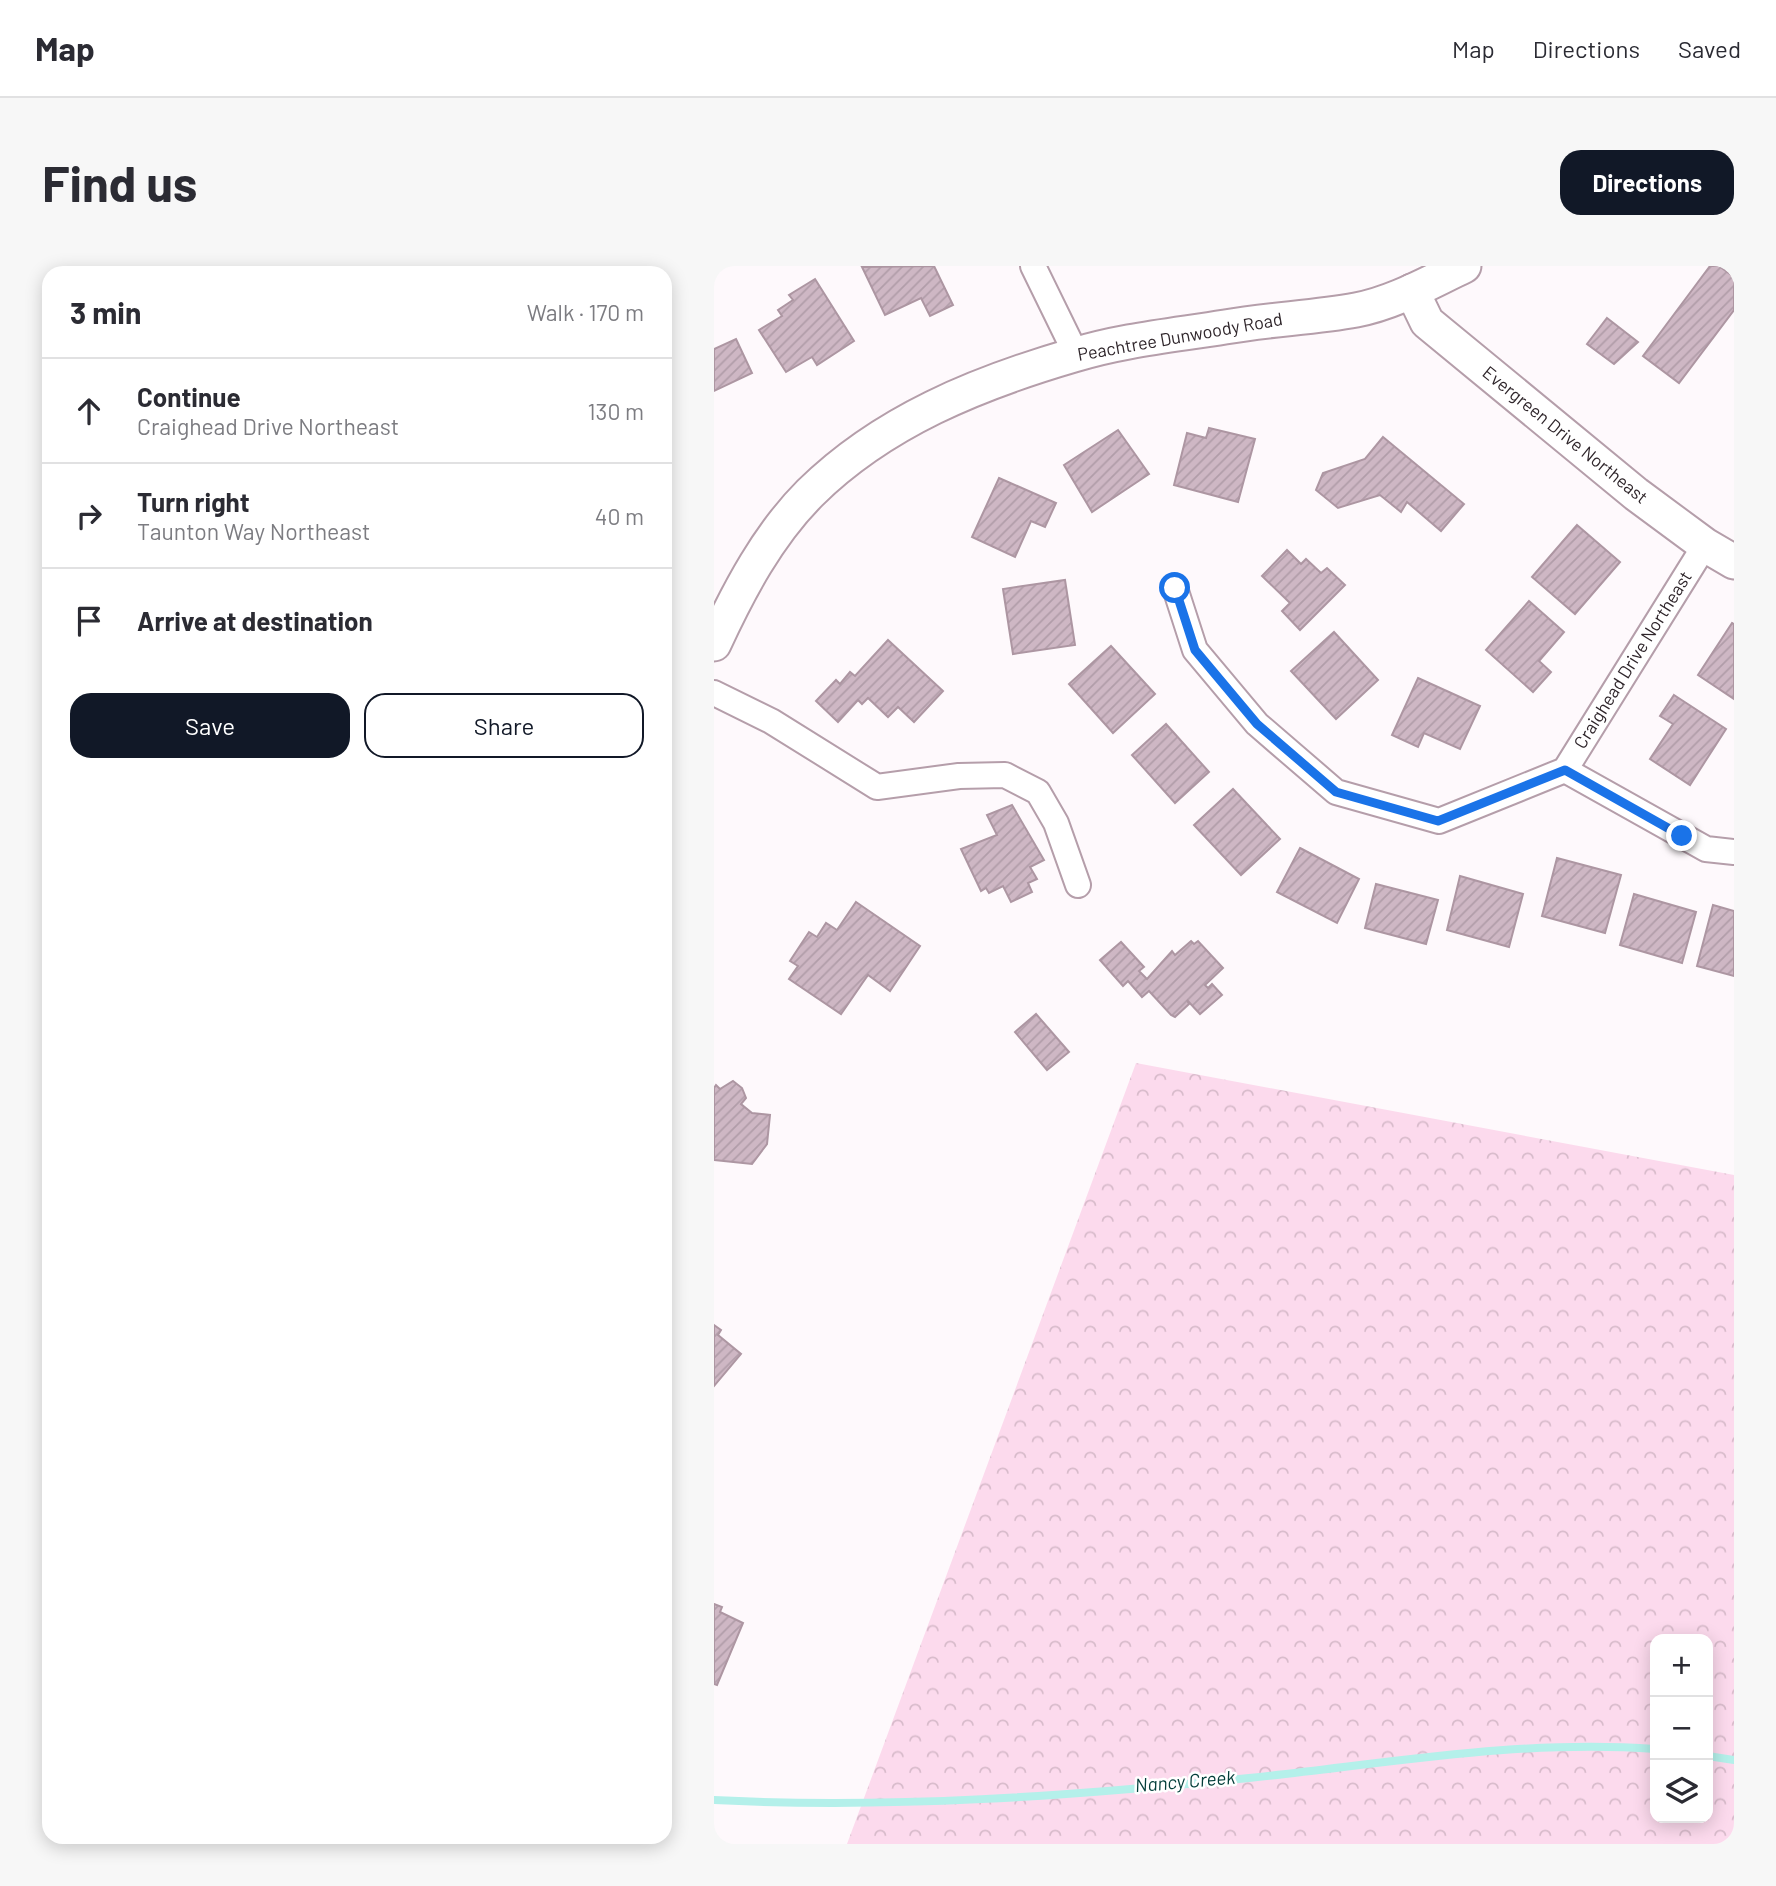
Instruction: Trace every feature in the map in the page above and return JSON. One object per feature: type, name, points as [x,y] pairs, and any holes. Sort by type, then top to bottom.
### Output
[{"type":"main road","name":"Peachtree Dunwoody Road","points":[[714,643],[736,598],[770,543],[810,493],[872,441],[932,406],[1076,354],[1228,326],[1359,309],[1412,291],[1464,266]]},
{"type":"main road","name":"Evergreen Drive Northeast","points":[[1412,291],[1427,321],[1636,494],[1705,545],[1734,562]]},
{"type":"street","points":[[1033,266],[1076,354]]},
{"type":"street","name":"Craighead Drive Northeast","points":[[1565,770],[1705,545]]},
{"type":"street","points":[[1175,588],[1195,650],[1257,724],[1336,792],[1438,821],[1565,770],[1706,849],[1734,852]]},
{"type":"street","points":[[714,693],[771,721],[877,787],[959,776],[1005,775],[1038,792],[1056,823],[1078,885]]},
{"type":"green space","points":[[1136,1063],[1734,1175],[1734,1844],[847,1844]]},
{"type":"building","points":[[934,266],[953,305],[930,316],[921,298],[885,315],[862,267]]},
{"type":"building","points":[[1710,266],[1719,266],[1734,277],[1734,310],[1679,383],[1643,356]]},
{"type":"building","points":[[815,279],[854,341],[817,365],[812,357],[786,372],[759,330],[782,316],[778,310],[793,300],[789,295]]},
{"type":"building","points":[[1607,318],[1638,342],[1614,364],[1587,344]]},
{"type":"building","points":[[736,339],[752,373],[714,391],[714,349]]},
{"type":"building","points":[[1209,428],[1255,439],[1238,502],[1174,485],[1187,433],[1206,438]]},
{"type":"building","points":[[1118,430],[1149,474],[1092,512],[1064,465]]},
{"type":"building","points":[[1383,437],[1464,504],[1441,531],[1407,502],[1401,512],[1380,495],[1338,508],[1316,490],[1323,473],[1365,459]]},
{"type":"building","points":[[999,478],[1056,503],[1045,527],[1031,521],[1015,557],[972,537]]},
{"type":"building","points":[[1577,525],[1620,562],[1575,614],[1532,577]]},
{"type":"building","points":[[1287,550],[1301,564],[1306,559],[1321,573],[1327,568],[1345,585],[1300,630],[1282,611],[1290,603],[1262,576]]},
{"type":"building","points":[[1065,580],[1075,645],[1013,654],[1003,589]]},
{"type":"building","points":[[1529,601],[1564,632],[1539,661],[1551,672],[1533,692],[1486,650]]},
{"type":"building","points":[[1732,623],[1734,624],[1734,699],[1698,675]]},
{"type":"building","points":[[1334,632],[1378,680],[1336,719],[1291,671]]},
{"type":"building","points":[[888,640],[943,691],[914,722],[898,707],[888,717],[868,698],[862,704],[858,700],[838,722],[816,701],[836,680],[840,684],[850,672],[855,676]]},
{"type":"building","points":[[1111,646],[1155,694],[1113,733],[1069,684]]},
{"type":"building","points":[[1418,678],[1480,706],[1460,749],[1424,733],[1418,747],[1392,735]]},
{"type":"building","points":[[1674,695],[1726,729],[1690,785],[1650,759],[1673,724],[1660,716]]},
{"type":"building","points":[[1166,724],[1209,772],[1175,803],[1132,755]]},
{"type":"building","points":[[1233,789],[1280,839],[1241,875],[1194,825]]},
{"type":"building","points":[[1012,805],[1044,860],[1030,867],[1037,879],[1028,883],[1032,892],[1011,902],[1003,886],[989,893],[986,888],[981,891],[961,849],[997,835],[987,815]]},
{"type":"building","points":[[1300,848],[1359,879],[1337,923],[1277,892]]},
{"type":"building","points":[[1557,858],[1621,875],[1605,933],[1542,916]]},
{"type":"building","points":[[1460,876],[1523,894],[1509,947],[1447,930]]},
{"type":"building","points":[[1376,884],[1438,900],[1426,944],[1365,928]]},
{"type":"building","points":[[1634,894],[1696,912],[1682,963],[1620,945]]},
{"type":"building","points":[[856,902],[920,946],[890,991],[868,975],[841,1014],[789,979],[798,966],[790,961],[809,932],[817,937],[826,923],[837,930]]},
{"type":"building","points":[[1713,905],[1734,911],[1734,976],[1697,966]]},
{"type":"building","points":[[1191,941],[1194,944],[1198,941],[1223,968],[1205,985],[1208,988],[1212,984],[1222,995],[1200,1014],[1187,1000],[1189,1004],[1175,1017],[1171,1015],[1149,991],[1142,997],[1128,981],[1123,986],[1100,960],[1121,942],[1144,967],[1139,971],[1147,979],[1172,951],[1175,955]]},
{"type":"building","points":[[1036,1014],[1069,1052],[1047,1070],[1015,1032]]},
{"type":"building","points":[[733,1081],[742,1088],[746,1098],[741,1104],[752,1113],[770,1115],[767,1144],[752,1164],[714,1160],[714,1088],[716,1085],[720,1089]]},
{"type":"building","points":[[714,1325],[721,1330],[718,1335],[741,1354],[714,1386]]},
{"type":"building","points":[[714,1604],[722,1607],[720,1612],[743,1623],[717,1685],[714,1684]]},
{"type":"waterway","name":"Nancy Creek","points":[[714,1800],[848,1803],[982,1799],[1249,1778],[1502,1750],[1553,1747],[1650,1749]]},
{"type":"waterway","name":"Nancy Creek","points":[[1713,1757],[1734,1760]]},
{"type":"route","points":[[1175,588],[1195,650],[1257,724],[1336,792],[1438,821],[1565,770],[1682,836]]}]
